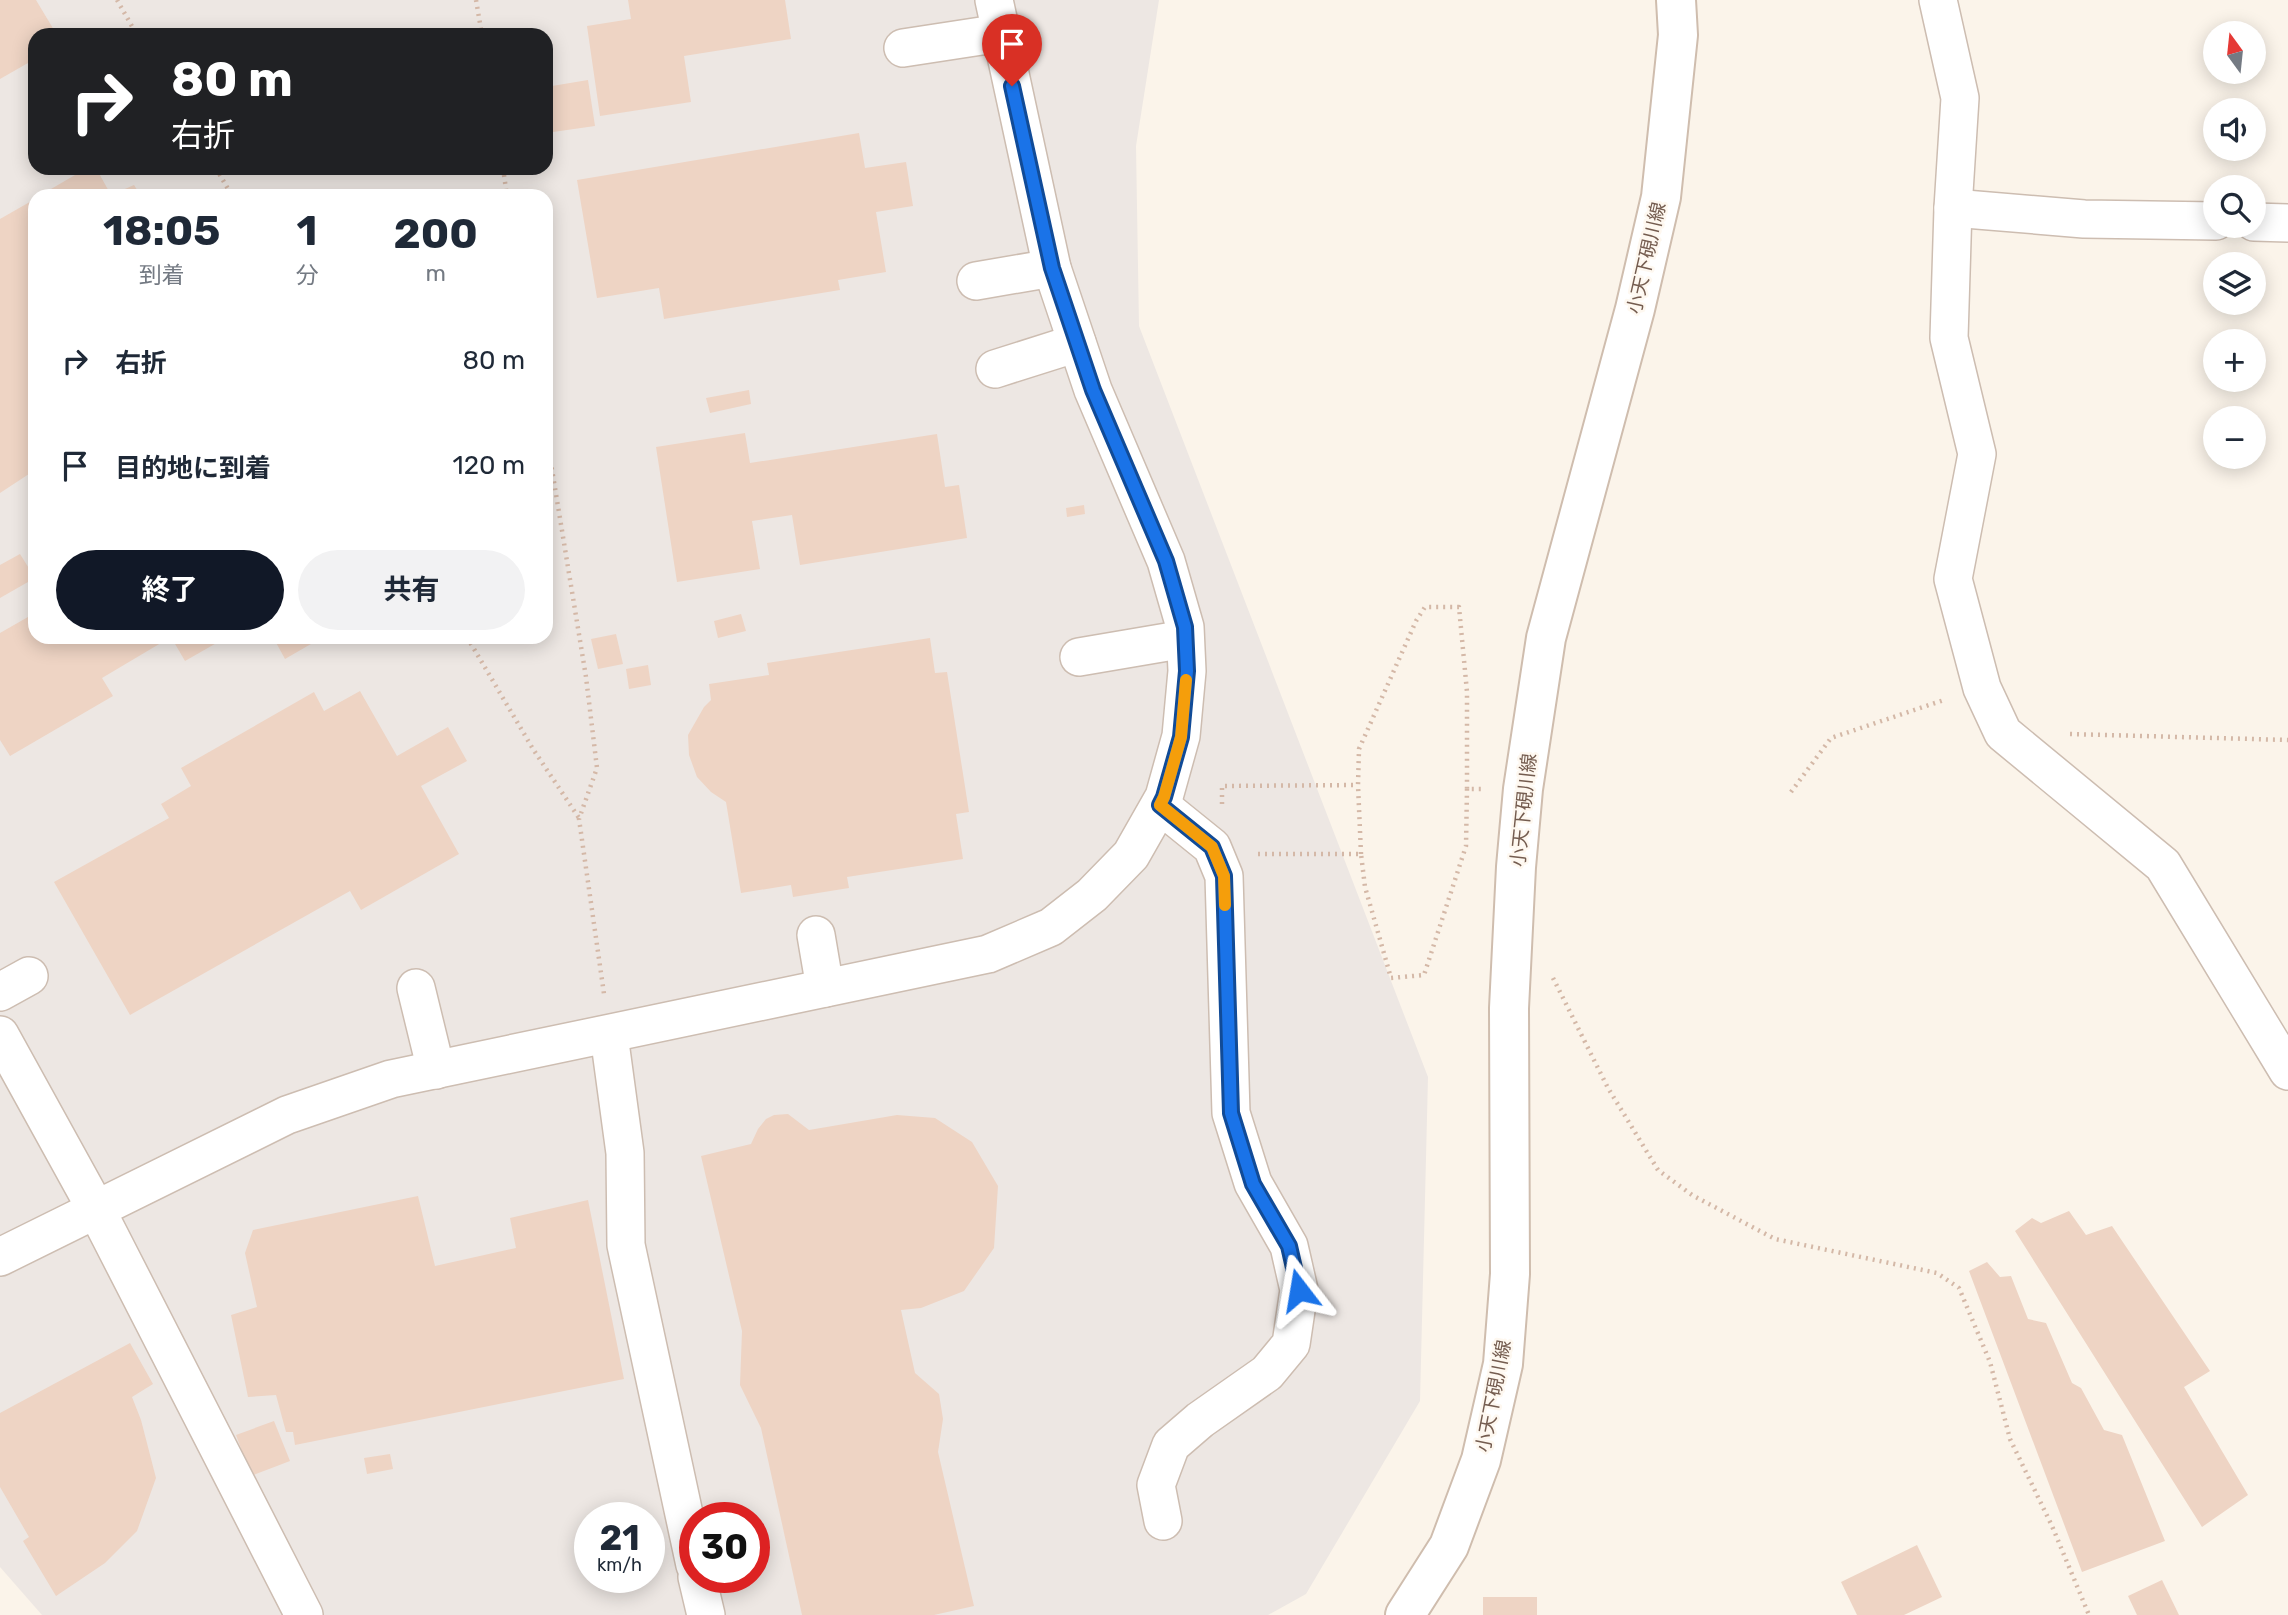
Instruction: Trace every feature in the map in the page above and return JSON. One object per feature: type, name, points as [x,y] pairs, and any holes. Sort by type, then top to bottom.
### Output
[{"type":"main road","name":"小天下硯川線","points":[[1405,1615],[1449,1546],[1481,1460],[1503,1364],[1510,1275],[1508,1008],[1523,789],[1546,638],[1635,309],[1661,197],[1678,35],[1676,0]]},
{"type":"street","points":[[1938,0],[1960,98],[1949,338],[1977,454],[1953,579],[1982,688],[2003,733],[2163,865],[2288,1071]]},
{"type":"street","points":[[0,1257],[287,1115],[391,1079],[988,954],[1051,927],[1092,895],[1131,855],[1164,797],[1181,737],[1187,671],[1185,627],[1166,561],[1093,390],[1052,268],[998,17],[903,48]]},
{"type":"street","points":[[1953,208],[2084,219],[2203,222]]},
{"type":"street","points":[[2266,222],[2288,223]]},
{"type":"street","points":[[976,281],[1052,268]]},
{"type":"street","points":[[995,369],[1077,343]]},
{"type":"street","points":[[1079,657],[1185,639]]},
{"type":"street","points":[[1160,805],[1212,847],[1224,876],[1231,1113],[1253,1184],[1289,1246],[1299,1290],[1291,1344],[1267,1373],[1200,1420],[1171,1445],[1156,1485],[1163,1521]]},
{"type":"street","points":[[816,935],[825,988]]},
{"type":"street","points":[[415,988],[436,1070]]},
{"type":"street","points":[[0,1035],[96,1209],[304,1615]]},
{"type":"street","points":[[609,1035],[625,1153],[626,1245],[681,1502]]},
{"type":"street","points":[[701,1593],[706,1615]]},
{"type":"path","points":[[117,0],[133,28]]},
{"type":"path","points":[[476,0],[481,28]]},
{"type":"path","points":[[553,476],[586,677],[597,768],[579,818]]},
{"type":"path","points":[[1425,607],[1459,607],[1467,692],[1465,846],[1424,975],[1391,978],[1365,887],[1358,785],[1359,749],[1416,621],[1425,607]]},
{"type":"path","points":[[471,644],[533,749],[579,818],[609,1035]]},
{"type":"path","points":[[1791,792],[1831,738],[1982,688]]},
{"type":"path","points":[[2003,733],[2288,740]]},
{"type":"path","points":[[1223,813],[1222,786],[1358,785]]},
{"type":"path","points":[[1467,789],[1523,789]]},
{"type":"path","points":[[1251,854],[1361,854]]},
{"type":"path","points":[[1513,928],[1550,973],[1608,1088],[1658,1170],[1692,1195],[1775,1239],[1937,1273],[1959,1288],[1990,1362],[2010,1439],[2052,1526],[2090,1615]]},
{"type":"shaded area","points":[[0,0],[1159,0],[1136,146],[1139,326],[1428,1077],[1420,1401],[1306,1594],[1268,1615],[42,1615],[0,1567]]},
{"type":"building","points":[[0,0],[36,0],[53,28],[28,28],[28,63],[0,79]]},
{"type":"building","points":[[628,0],[785,0],[791,39],[684,56],[691,102],[600,116],[587,26],[631,19]]},
{"type":"building","points":[[588,80],[595,126],[553,132],[553,86]]},
{"type":"building","points":[[859,133],[865,168],[906,162],[913,206],[876,212],[886,272],[838,280],[840,290],[664,319],[659,288],[597,298],[577,180]]},
{"type":"building","points":[[75,175],[100,175],[108,189],[51,189]]},
{"type":"building","points":[[28,203],[28,475],[0,493],[0,219]]},
{"type":"building","points":[[749,390],[751,404],[710,413],[706,398]]},
{"type":"building","points":[[745,433],[750,463],[937,434],[945,487],[959,485],[967,538],[800,565],[792,515],[752,521],[760,569],[677,582],[656,447]]},
{"type":"building","points":[[1084,505],[1085,514],[1067,517],[1066,508]]},
{"type":"building","points":[[20,554],[28,567],[28,582],[0,598],[0,565]]},
{"type":"building","points":[[741,614],[746,631],[718,638],[714,621]]},
{"type":"building","points":[[28,617],[28,644],[159,644],[102,678],[113,696],[10,756],[0,740],[0,633]]},
{"type":"building","points":[[616,634],[623,664],[598,669],[591,639]]},
{"type":"building","points":[[930,638],[935,673],[947,672],[969,812],[956,814],[963,859],[847,877],[849,888],[793,897],[791,885],[741,893],[726,802],[711,792],[697,777],[689,755],[688,735],[711,700],[709,684],[769,675],[767,663]]},
{"type":"building","points":[[175,644],[215,644],[185,661]]},
{"type":"building","points":[[277,644],[311,644],[285,659]]},
{"type":"building","points":[[648,665],[651,685],[629,689],[626,669]]},
{"type":"building","points":[[360,691],[397,756],[448,727],[467,761],[421,786],[459,854],[361,910],[350,891],[130,1015],[54,882],[169,818],[161,804],[191,786],[181,768],[314,692],[324,711]]},
{"type":"building","points":[[788,1114],[809,1130],[897,1115],[935,1118],[972,1142],[998,1186],[994,1248],[964,1291],[921,1308],[901,1310],[915,1373],[939,1394],[943,1419],[938,1452],[974,1606],[934,1615],[802,1615],[761,1428],[740,1385],[742,1331],[701,1156],[751,1144],[766,1119],[774,1115]]},
{"type":"building","points":[[418,1196],[435,1266],[516,1248],[510,1218],[588,1200],[624,1379],[295,1445],[293,1432],[286,1432],[276,1395],[248,1397],[231,1315],[257,1307],[245,1253],[253,1230]]},
{"type":"building","points":[[2069,1211],[2086,1235],[2112,1226],[2210,1371],[2184,1387],[2248,1495],[2202,1527],[2015,1231],[2032,1218],[2041,1223]]},
{"type":"building","points":[[1987,1262],[2000,1277],[2011,1276],[2028,1319],[2046,1323],[2072,1383],[2081,1388],[2104,1430],[2122,1435],[2165,1541],[2082,1572],[1969,1271]]},
{"type":"building","points":[[130,1343],[153,1384],[132,1397],[156,1478],[137,1531],[105,1563],[56,1596],[23,1541],[29,1537],[0,1487],[0,1413]]},
{"type":"building","points":[[274,1421],[290,1461],[251,1476],[236,1435]]},
{"type":"building","points":[[390,1454],[393,1469],[367,1474],[364,1458]]},
{"type":"building","points":[[1917,1545],[1942,1597],[1904,1615],[1857,1615],[1841,1582]]},
{"type":"building","points":[[2162,1580],[2179,1615],[2137,1615],[2128,1596]]},
{"type":"building","points":[[1483,1597],[1537,1597],[1537,1615],[1483,1615]]},
{"type":"slow traffic","points":[[1186,680],[1181,737],[1160,805],[1212,847],[1224,876],[1225,905]]},
{"type":"route","points":[[1012,86],[1052,268],[1093,390],[1166,561],[1185,627],[1187,671],[1181,737],[1160,805],[1212,847],[1224,876],[1231,1113],[1253,1184],[1289,1246],[1299,1290]]}]
